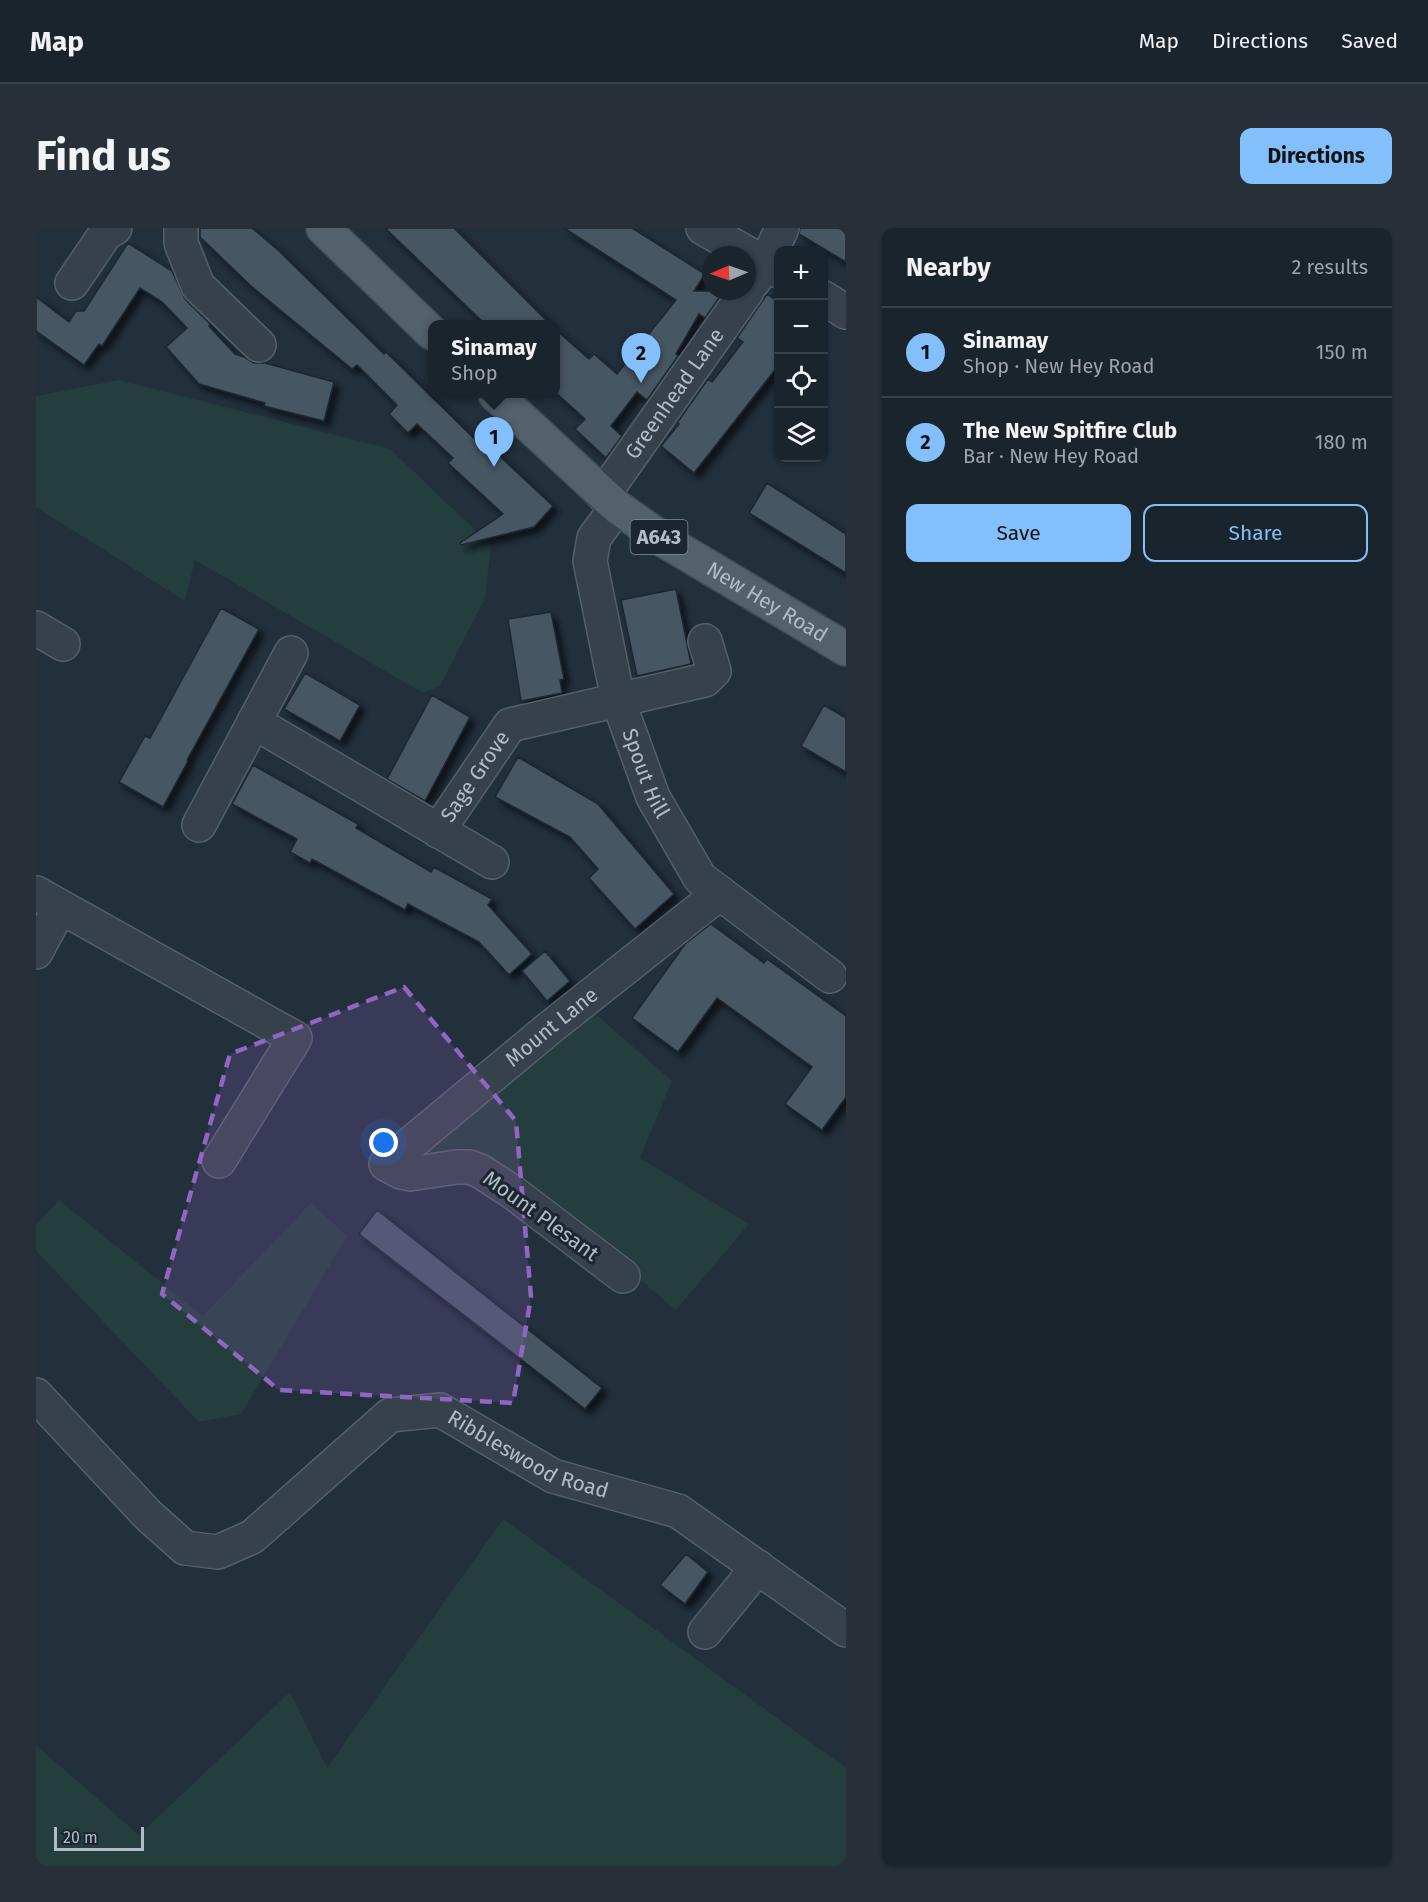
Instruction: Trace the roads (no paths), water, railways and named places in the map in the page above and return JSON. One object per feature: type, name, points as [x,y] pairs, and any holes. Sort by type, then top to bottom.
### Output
[{"type":"main road","points":[[323,228],[428,329]]},
{"type":"main road","name":"New Hey Road","points":[[500,398],[610,501],[664,541],[846,649]]},
{"type":"street","points":[[72,284],[106,233],[115,228]]},
{"type":"street","points":[[181,228],[181,243],[198,286],[259,345]]},
{"type":"street","points":[[703,228],[772,267]]},
{"type":"street","name":"Greenhead Lane","points":[[756,282],[772,267],[782,228]]},
{"type":"street","name":"Greenhead Lane","points":[[610,501],[741,300]]},
{"type":"street","points":[[827,300],[846,312]]},
{"type":"street","name":"Spout Hill","points":[[610,501],[594,538],[590,561],[618,700],[652,797],[700,878],[830,976]]},
{"type":"street","name":"Sage Grove","points":[[438,831],[510,725],[705,680],[714,671],[705,641]]},
{"type":"street","points":[[199,825],[291,653]]},
{"type":"street","name":"Sage Grove","points":[[254,722],[492,862]]},
{"type":"street","name":"Mount Lane","points":[[386,1164],[552,1026],[720,892]]},
{"type":"street","points":[[36,952],[48,900],[295,1038],[219,1161]]},
{"type":"street","name":"Mount Plesant","points":[[386,1164],[410,1174],[456,1167],[469,1167],[480,1171],[511,1191],[623,1276]]},
{"type":"street","name":"Ribbleswood Road","points":[[36,1395],[148,1515],[185,1548],[218,1552],[252,1537],[390,1415],[440,1410],[553,1476],[678,1511],[846,1630]]},
{"type":"street","points":[[705,1632],[758,1567]]},
{"type":"place","name":"The New Spitfire Club","points":[[641,383]]},
{"type":"place","name":"Sinamay","points":[[494,467]]}]
